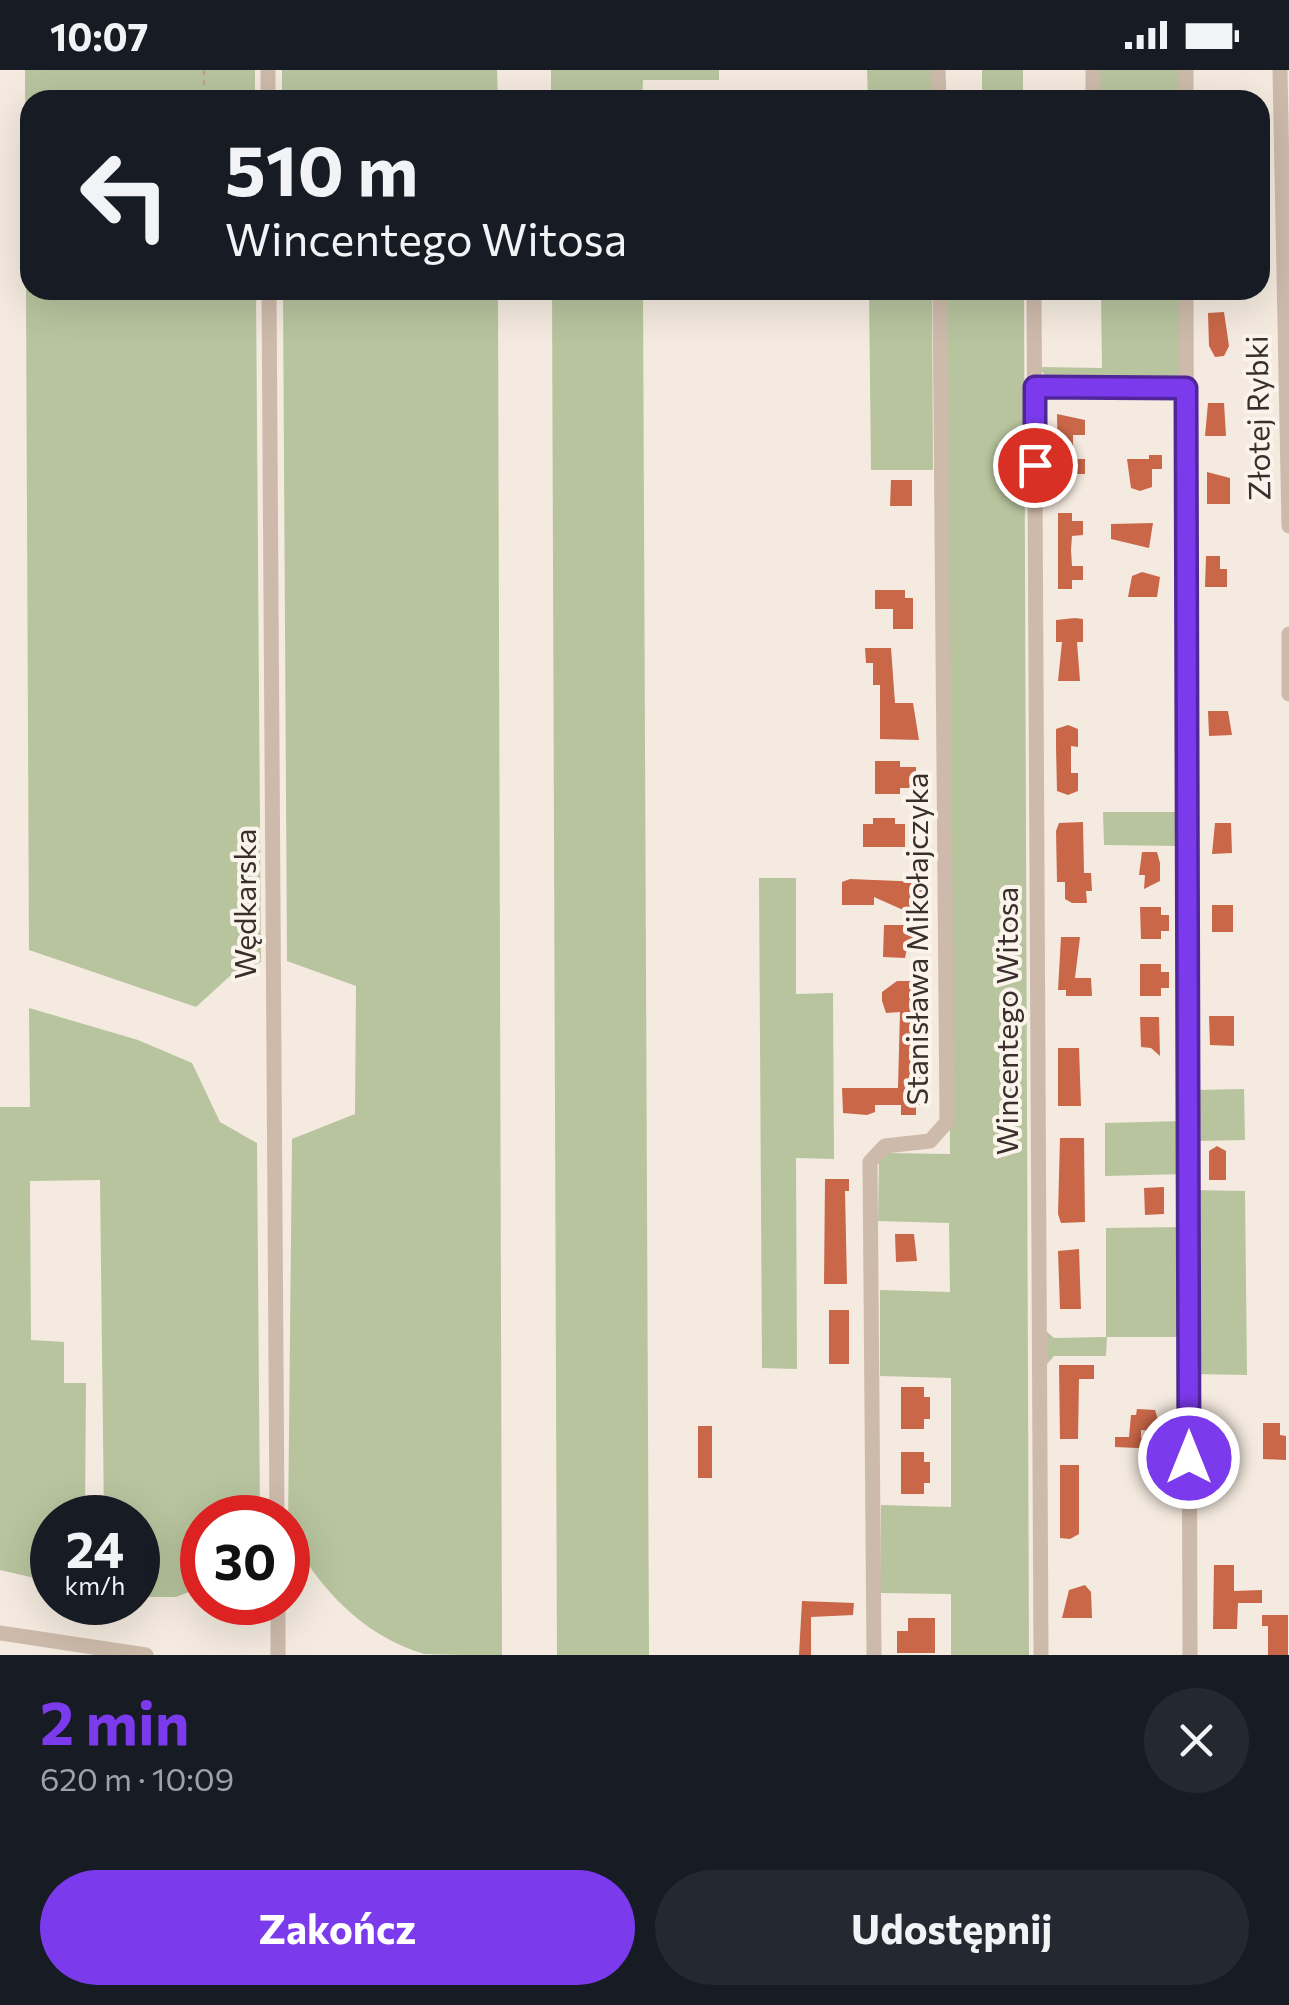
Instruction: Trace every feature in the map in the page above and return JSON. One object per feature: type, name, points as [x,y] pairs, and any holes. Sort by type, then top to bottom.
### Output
[{"type":"street","name":"Złotej Rybki","points":[[1280,70],[1289,526]]},
{"type":"street","name":"Wędkarska","points":[[269,300],[278,1495]]},
{"type":"street","name":"Stanisława Mikołajczyka","points":[[874,1655],[870,1162],[886,1146],[930,1141],[946,1122],[940,300]]},
{"type":"street","name":"Wincentego Witosa","points":[[1034,300],[1041,1655]]},
{"type":"street","points":[[1186,300],[1190,1655]]},
{"type":"street","points":[[1035,387],[1186,388]]},
{"type":"street","points":[[1289,634],[1289,694]]},
{"type":"street","points":[[278,1625],[278,1655]]},
{"type":"street","points":[[0,1634],[146,1655]]},
{"type":"green space","points":[[25,70],[255,70],[255,90],[25,90]]},
{"type":"green space","points":[[282,70],[497,70],[498,90],[282,90]]},
{"type":"green space","points":[[551,70],[719,70],[719,80],[643,80],[642,90],[551,90]]},
{"type":"green space","points":[[867,70],[932,70],[932,90],[868,90]]},
{"type":"green space","points":[[982,70],[1023,70],[1023,90],[982,90]]},
{"type":"green space","points":[[1100,70],[1184,70],[1184,90],[1100,90]]},
{"type":"green space","points":[[26,300],[256,300],[261,962],[230,976],[196,1007],[29,950]]},
{"type":"green space","points":[[283,300],[498,300],[502,1655],[424,1654],[401,1646],[361,1621],[327,1589],[310,1566],[310,1495],[288,1495],[292,1139],[355,1114],[356,986],[287,961]]},
{"type":"green space","points":[[552,300],[643,300],[649,1655],[557,1655]]},
{"type":"green space","points":[[869,300],[932,300],[933,470],[871,470]]},
{"type":"green space","points":[[946,300],[1024,300],[1029,1655],[951,1655],[951,1594],[880,1593],[881,1505],[951,1507],[951,1378],[880,1376],[880,1290],[950,1292],[949,1223],[878,1221],[879,1159],[886,1153],[950,1154]]},
{"type":"green space","points":[[1101,300],[1181,300],[1181,373],[1175,379],[1048,380],[1039,367],[1102,368]]},
{"type":"green space","points":[[1103,812],[1182,812],[1182,846],[1104,845]]},
{"type":"green space","points":[[759,878],[796,878],[796,994],[833,993],[834,1159],[796,1158],[797,1369],[762,1368]]},
{"type":"green space","points":[[29,1008],[138,1040],[192,1063],[220,1122],[257,1143],[260,1495],[180,1495],[180,1595],[176,1597],[160,1597],[160,1495],[104,1495],[100,1180],[30,1181],[31,1340],[64,1342],[64,1383],[86,1383],[85,1495],[30,1495],[30,1577],[0,1570],[0,1107],[30,1107]]},
{"type":"green space","points":[[1244,1089],[1245,1140],[1196,1141],[1196,1090]]},
{"type":"green space","points":[[1183,1121],[1184,1174],[1105,1176],[1105,1123]]},
{"type":"green space","points":[[1192,1190],[1245,1191],[1247,1375],[1193,1374]]},
{"type":"green space","points":[[1183,1227],[1183,1337],[1107,1337],[1106,1356],[1054,1356],[1047,1364],[1046,1331],[1054,1338],[1106,1337],[1106,1228]]},
{"type":"building","points":[[1224,312],[1229,346],[1224,356],[1215,357],[1209,346],[1208,313]]},
{"type":"building","points":[[1208,403],[1224,403],[1226,436],[1205,436]]},
{"type":"building","points":[[1057,414],[1085,420],[1085,435],[1073,435],[1073,459],[1085,459],[1085,474],[1073,474],[1073,479],[1058,479]]},
{"type":"building","points":[[1149,455],[1162,455],[1162,469],[1152,469],[1152,487],[1140,491],[1131,488],[1127,459],[1149,459]]},
{"type":"building","points":[[1207,472],[1230,478],[1230,504],[1207,504]]},
{"type":"building","points":[[891,480],[912,480],[912,506],[890,506]]},
{"type":"building","points":[[1058,513],[1072,513],[1072,521],[1083,521],[1083,535],[1072,536],[1071,550],[1072,566],[1083,566],[1083,580],[1072,580],[1072,589],[1058,589]]},
{"type":"building","points":[[1153,523],[1149,548],[1111,539],[1111,524]]},
{"type":"building","points":[[1206,556],[1220,556],[1220,569],[1227,569],[1227,587],[1205,587]]},
{"type":"building","points":[[1142,572],[1160,577],[1157,597],[1128,597],[1132,576]]},
{"type":"building","points":[[875,590],[905,590],[905,598],[913,598],[913,629],[893,629],[893,609],[875,609]]},
{"type":"building","points":[[1083,619],[1083,642],[1077,642],[1080,681],[1058,681],[1062,642],[1056,642],[1056,620]]},
{"type":"building","points":[[865,648],[891,648],[895,703],[913,703],[919,740],[880,739],[880,685],[873,685],[873,663],[866,663]]},
{"type":"building","points":[[1208,711],[1228,711],[1232,735],[1209,736]]},
{"type":"building","points":[[1068,725],[1078,729],[1078,747],[1071,746],[1071,773],[1078,773],[1078,791],[1068,795],[1057,791],[1056,729]]},
{"type":"building","points":[[875,761],[900,761],[900,767],[916,767],[916,788],[900,788],[900,794],[875,794]]},
{"type":"building","points":[[873,818],[895,818],[895,824],[905,824],[905,847],[863,847],[863,824],[873,824]]},
{"type":"building","points":[[1083,822],[1084,873],[1091,873],[1092,891],[1086,891],[1087,903],[1072,903],[1065,899],[1065,882],[1057,882],[1056,831],[1059,823]]},
{"type":"building","points":[[1215,823],[1231,823],[1232,853],[1212,854]]},
{"type":"building","points":[[1142,852],[1157,852],[1160,863],[1160,881],[1144,889],[1145,875],[1139,875]]},
{"type":"building","points":[[842,882],[923,882],[919,917],[874,897],[874,905],[842,905]]},
{"type":"building","points":[[1212,905],[1233,905],[1233,932],[1212,932]]},
{"type":"building","points":[[1140,907],[1161,907],[1161,915],[1169,915],[1169,931],[1161,931],[1161,939],[1141,939]]},
{"type":"building","points":[[884,925],[919,925],[919,939],[909,939],[905,958],[883,957]]},
{"type":"building","points":[[1061,937],[1080,937],[1075,978],[1091,978],[1092,996],[1066,996],[1066,990],[1058,990]]},
{"type":"building","points":[[1140,964],[1161,964],[1161,972],[1169,972],[1169,988],[1161,988],[1161,996],[1140,996]]},
{"type":"building","points":[[897,981],[919,981],[924,1105],[916,1105],[916,1115],[901,1115],[901,1105],[875,1105],[875,1112],[867,1115],[843,1113],[842,1088],[898,1088],[900,1012],[886,1013],[882,1001],[882,992]]},
{"type":"building","points":[[1209,1016],[1234,1016],[1234,1046],[1210,1045]]},
{"type":"building","points":[[1140,1017],[1159,1017],[1160,1056],[1151,1048],[1141,1047]]},
{"type":"building","points":[[1058,1048],[1079,1048],[1081,1106],[1058,1106]]},
{"type":"building","points":[[1060,1138],[1084,1138],[1085,1222],[1061,1223],[1058,1214]]},
{"type":"building","points":[[1217,1146],[1226,1151],[1226,1180],[1209,1180],[1209,1151]]},
{"type":"building","points":[[825,1179],[849,1179],[849,1191],[845,1191],[847,1284],[824,1284]]},
{"type":"building","points":[[1164,1187],[1164,1214],[1145,1215],[1144,1188]]},
{"type":"building","points":[[895,1234],[914,1234],[917,1261],[896,1262]]},
{"type":"building","points":[[1079,1249],[1081,1309],[1060,1309],[1058,1251]]},
{"type":"building","points":[[829,1310],[849,1310],[849,1364],[829,1364]]},
{"type":"building","points":[[1059,1365],[1094,1365],[1094,1379],[1079,1379],[1078,1439],[1060,1439]]},
{"type":"building","points":[[901,1387],[924,1387],[924,1397],[930,1397],[930,1419],[924,1419],[924,1429],[901,1429]]},
{"type":"building","points":[[1137,1409],[1155,1410],[1159,1423],[1152,1431],[1141,1430],[1141,1438],[1159,1439],[1159,1449],[1115,1447],[1115,1437],[1129,1437],[1131,1415],[1136,1415]]},
{"type":"building","points":[[1263,1423],[1280,1423],[1280,1435],[1286,1436],[1286,1460],[1263,1459]]},
{"type":"building","points":[[698,1426],[712,1426],[712,1478],[698,1478]]},
{"type":"building","points":[[901,1452],[924,1452],[924,1462],[930,1462],[930,1483],[924,1483],[924,1494],[901,1494]]},
{"type":"building","points":[[1060,1465],[1079,1465],[1079,1534],[1070,1539],[1060,1538]]},
{"type":"building","points":[[1214,1565],[1234,1565],[1234,1591],[1262,1590],[1262,1603],[1238,1603],[1237,1629],[1213,1629]]},
{"type":"building","points":[[1085,1585],[1091,1592],[1092,1618],[1062,1618],[1069,1590]]},
{"type":"building","points":[[802,1601],[854,1603],[853,1615],[811,1617],[811,1655],[799,1655]]},
{"type":"building","points":[[1262,1615],[1288,1615],[1288,1655],[1268,1655],[1268,1626],[1262,1626]]},
{"type":"building","points":[[908,1618],[935,1618],[935,1653],[897,1653],[897,1631],[908,1631]]},
{"type":"route","points":[[1035,465],[1035,387],[1186,388],[1189,1458]]}]
